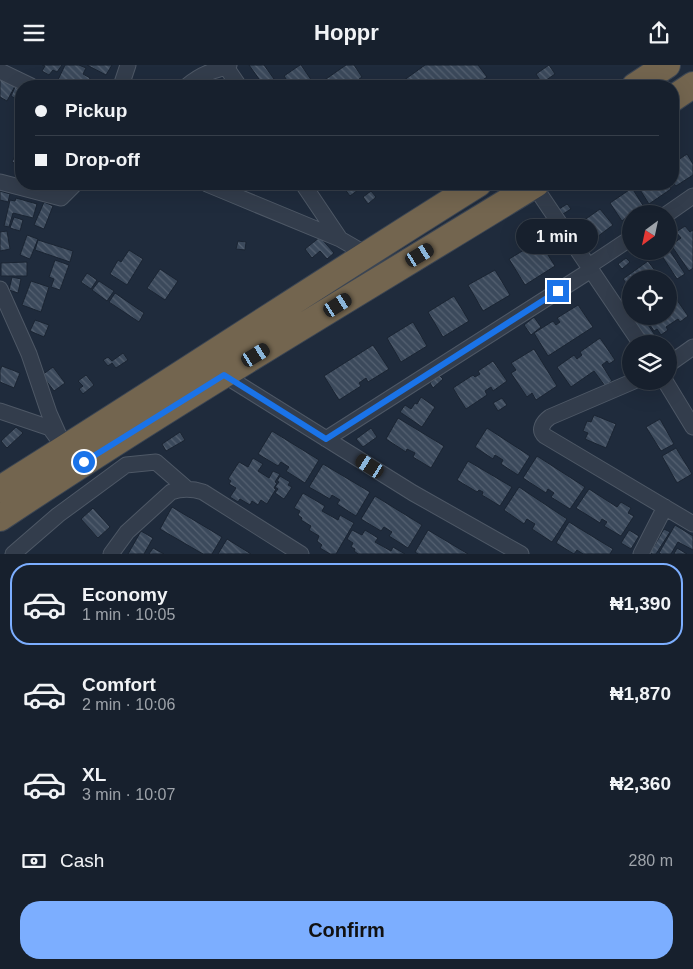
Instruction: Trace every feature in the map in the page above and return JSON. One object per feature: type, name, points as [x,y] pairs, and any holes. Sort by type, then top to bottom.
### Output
[{"type":"highway","points":[[644,80],[667,65]]},
{"type":"highway","points":[[679,94],[693,85]]},
{"type":"highway","points":[[0,489],[468,190]]},
{"type":"highway","points":[[0,518],[84,462],[525,190]]},
{"type":"street","points":[[123,80],[128,65]]},
{"type":"street","points":[[195,80],[228,66],[236,80]]},
{"type":"street","points":[[0,71],[19,80]]},
{"type":"street","points":[[0,182],[15,186]]},
{"type":"street","points":[[33,190],[61,197],[69,190]]},
{"type":"street","points":[[222,190],[340,239],[366,254]]},
{"type":"street","points":[[307,190],[340,239]]},
{"type":"street","points":[[539,190],[635,335]]},
{"type":"street","points":[[678,206],[693,196]]},
{"type":"street","points":[[326,439],[590,268],[622,245]]},
{"type":"street","points":[[0,289],[29,354],[49,413],[65,449]]},
{"type":"street","points":[[677,358],[693,347]]},
{"type":"street","points":[[224,375],[413,493],[521,554]]},
{"type":"street","points":[[622,386],[550,417],[543,425],[542,433],[693,525]]},
{"type":"street","points":[[670,390],[693,427]]},
{"type":"street","points":[[0,411],[50,428],[65,449]]},
{"type":"street","points":[[13,554],[58,515],[126,465],[156,462],[186,488]]},
{"type":"street","points":[[111,554],[127,532],[171,492],[186,488],[203,491],[301,554]]},
{"type":"street","points":[[641,554],[665,507]]},
{"type":"building","points":[[42,65],[62,65],[57,72],[53,70],[49,75],[42,71],[45,66]]},
{"type":"building","points":[[65,65],[79,65],[86,68],[83,74],[90,78],[89,80],[58,80]]},
{"type":"building","points":[[87,65],[112,65],[106,75]]},
{"type":"building","points":[[249,65],[264,65],[275,80],[260,80]]},
{"type":"building","points":[[301,65],[311,80],[287,80],[284,76]]},
{"type":"building","points":[[346,65],[354,65],[362,77],[358,80],[325,80]]},
{"type":"building","points":[[425,65],[478,65],[487,77],[483,80],[404,80]]},
{"type":"building","points":[[549,65],[555,74],[546,80],[540,80],[536,74]]},
{"type":"building","points":[[0,77],[15,86],[7,101],[0,97]]},
{"type":"building","points":[[15,87],[15,98],[11,96]]},
{"type":"building","points":[[687,154],[693,164],[693,175],[679,184],[679,159]]},
{"type":"building","points":[[346,190],[358,190],[350,196]]},
{"type":"building","points":[[629,190],[633,190],[643,205],[622,205],[622,221],[610,203]]},
{"type":"building","points":[[640,190],[670,190],[649,204]]},
{"type":"building","points":[[0,191],[10,194],[8,202],[0,200]]},
{"type":"building","points":[[371,191],[376,197],[368,204],[363,197]]},
{"type":"building","points":[[16,198],[37,204],[33,218],[13,213],[9,227],[4,226],[10,200],[15,201]]},
{"type":"building","points":[[44,202],[53,206],[44,229],[34,225]]},
{"type":"building","points":[[567,204],[571,209],[563,214],[559,209]]},
{"type":"building","points":[[600,209],[613,225],[593,240],[580,223]]},
{"type":"building","points":[[14,217],[23,220],[20,231],[10,228]]},
{"type":"building","points":[[685,226],[690,232],[693,230],[693,268],[689,271],[678,255],[678,240],[681,238],[678,231]]},
{"type":"building","points":[[7,231],[10,249],[0,251],[0,232]]},
{"type":"building","points":[[27,235],[38,239],[30,259],[20,255]]},
{"type":"building","points":[[320,237],[334,253],[327,259],[320,251],[312,258],[305,249]]},
{"type":"building","points":[[38,240],[73,251],[70,262],[35,250]]},
{"type":"building","points":[[238,241],[246,242],[245,250],[236,249]]},
{"type":"building","points":[[539,241],[555,266],[525,285],[509,259]]},
{"type":"building","points":[[129,250],[143,259],[127,285],[110,274],[118,260],[121,262]]},
{"type":"building","points":[[55,260],[69,265],[60,290],[51,287],[54,279],[49,277]]},
{"type":"building","points":[[623,260],[630,262],[622,269],[618,264]]},
{"type":"building","points":[[665,260],[676,260],[685,274],[677,279],[677,270],[671,270]]},
{"type":"building","points":[[648,261],[654,270],[636,270]]},
{"type":"building","points":[[27,262],[27,276],[1,276],[1,263]]},
{"type":"building","points":[[160,269],[178,281],[165,300],[147,288]]},
{"type":"building","points":[[495,270],[510,295],[483,311],[468,285]]},
{"type":"building","points":[[87,273],[97,280],[91,289],[81,282]]},
{"type":"building","points":[[12,277],[21,279],[18,293],[9,290]]},
{"type":"building","points":[[31,281],[49,287],[41,312],[22,305]]},
{"type":"building","points":[[99,281],[114,291],[107,301],[92,290]]},
{"type":"building","points":[[115,293],[144,313],[139,322],[109,302]]},
{"type":"building","points":[[454,296],[469,321],[443,337],[428,312]]},
{"type":"building","points":[[677,300],[688,316],[680,322],[678,319]]},
{"type":"building","points":[[578,305],[593,327],[548,356],[534,333],[553,321],[556,325],[560,322],[557,318]]},
{"type":"building","points":[[534,317],[541,327],[531,335],[524,325]]},
{"type":"building","points":[[35,320],[49,325],[44,337],[30,331]]},
{"type":"building","points":[[413,322],[427,346],[401,362],[387,338]]},
{"type":"building","points":[[633,325],[648,325],[655,335],[640,335]]},
{"type":"building","points":[[650,325],[669,325],[666,327],[668,330],[661,335],[657,329],[654,331]]},
{"type":"building","points":[[600,338],[615,360],[609,364],[607,361],[602,365],[612,381],[605,386],[594,371],[571,387],[557,367],[574,355],[577,359],[582,355],[580,352]]},
{"type":"building","points":[[373,345],[389,369],[368,382],[366,378],[359,383],[361,386],[339,400],[324,376]]},
{"type":"building","points":[[534,349],[557,386],[536,400],[532,393],[527,397],[511,373],[516,370],[511,363]]},
{"type":"building","points":[[123,353],[128,360],[116,368],[112,363],[108,366],[103,360],[108,357],[112,361]]},
{"type":"building","points":[[493,361],[507,381],[493,391],[491,387],[485,391],[487,395],[466,409],[453,388],[473,375],[475,377],[480,374],[478,371]]},
{"type":"building","points":[[2,366],[20,373],[14,388],[0,382]]},
{"type":"building","points":[[53,367],[65,383],[54,391],[42,375]]},
{"type":"building","points":[[86,375],[94,385],[83,394],[79,389],[83,386],[78,381]]},
{"type":"building","points":[[439,375],[443,379],[433,388],[430,383]]},
{"type":"building","points":[[421,397],[435,407],[422,427],[400,412],[405,405],[411,409]]},
{"type":"building","points":[[502,398],[507,405],[498,411],[493,403]]},
{"type":"building","points":[[594,415],[616,424],[606,448],[585,439],[588,433],[583,431],[587,421],[591,422]]},
{"type":"building","points":[[398,418],[444,446],[431,468],[413,457],[415,453],[407,449],[406,452],[386,439]]},
{"type":"building","points":[[660,419],[674,444],[661,451],[646,427]]},
{"type":"building","points":[[16,427],[23,433],[7,448],[1,441]]},
{"type":"building","points":[[371,428],[377,437],[363,447],[356,439]]},
{"type":"building","points":[[487,428],[530,456],[518,475],[501,464],[503,460],[495,455],[493,459],[475,447]]},
{"type":"building","points":[[272,431],[319,460],[305,483],[286,471],[289,467],[281,462],[278,466],[258,454]]},
{"type":"building","points":[[180,432],[185,440],[166,451],[162,444]]},
{"type":"building","points":[[676,448],[692,474],[677,483],[662,456]]},
{"type":"building","points":[[537,456],[585,487],[570,509],[551,497],[554,493],[548,489],[546,493],[523,478]]},
{"type":"building","points":[[253,458],[263,464],[258,471],[269,478],[273,471],[280,474],[275,482],[277,483],[274,488],[276,489],[267,504],[261,500],[258,505],[252,501],[250,505],[240,499],[238,502],[230,497],[236,488],[229,484],[231,481],[228,479],[239,462],[248,467]]},
{"type":"building","points":[[468,461],[512,487],[500,506],[482,495],[483,492],[479,490],[477,492],[457,480]]},
{"type":"building","points":[[323,464],[370,492],[356,516],[337,504],[340,500],[332,495],[330,499],[309,487]]},
{"type":"building","points":[[280,476],[290,482],[288,485],[292,487],[284,499],[275,493],[278,489],[275,487],[279,482],[277,481]]},
{"type":"building","points":[[519,487],[567,519],[552,542],[532,529],[535,524],[527,519],[524,524],[504,510]]},
{"type":"building","points":[[589,489],[617,507],[621,502],[631,508],[628,513],[634,516],[621,536],[604,526],[607,522],[602,519],[600,523],[576,508]]},
{"type":"building","points":[[303,493],[325,506],[322,511],[338,520],[340,515],[354,523],[336,554],[330,554],[320,548],[322,545],[317,541],[319,536],[309,530],[311,526],[301,520],[302,518],[298,515],[300,511],[294,508]]},
{"type":"building","points":[[375,496],[422,525],[408,548],[389,536],[392,532],[384,527],[381,531],[361,519]]},
{"type":"building","points":[[172,507],[222,537],[212,554],[203,554],[160,529]]},
{"type":"building","points":[[93,508],[110,527],[98,538],[81,519]]},
{"type":"building","points":[[569,522],[613,549],[610,554],[583,554],[577,550],[574,554],[556,543]]},
{"type":"building","points":[[675,525],[693,536],[693,550],[678,542],[671,554],[659,553]]},
{"type":"building","points":[[664,529],[670,532],[656,554],[650,553]]},
{"type":"building","points":[[352,530],[362,535],[365,530],[378,538],[375,542],[391,551],[393,547],[405,554],[358,554],[351,547],[353,543],[347,539]]},
{"type":"building","points":[[428,530],[468,554],[418,554],[415,552]]},
{"type":"building","points":[[629,530],[639,536],[631,549],[621,543]]},
{"type":"building","points":[[141,531],[153,538],[144,554],[128,554]]},
{"type":"building","points":[[227,539],[251,554],[218,554]]},
{"type":"building","points":[[153,548],[164,554],[149,554]]},
{"type":"building","points":[[677,548],[687,554],[674,554]]},
{"type":"route","points":[[84,462],[224,375],[326,439],[558,291]]}]
